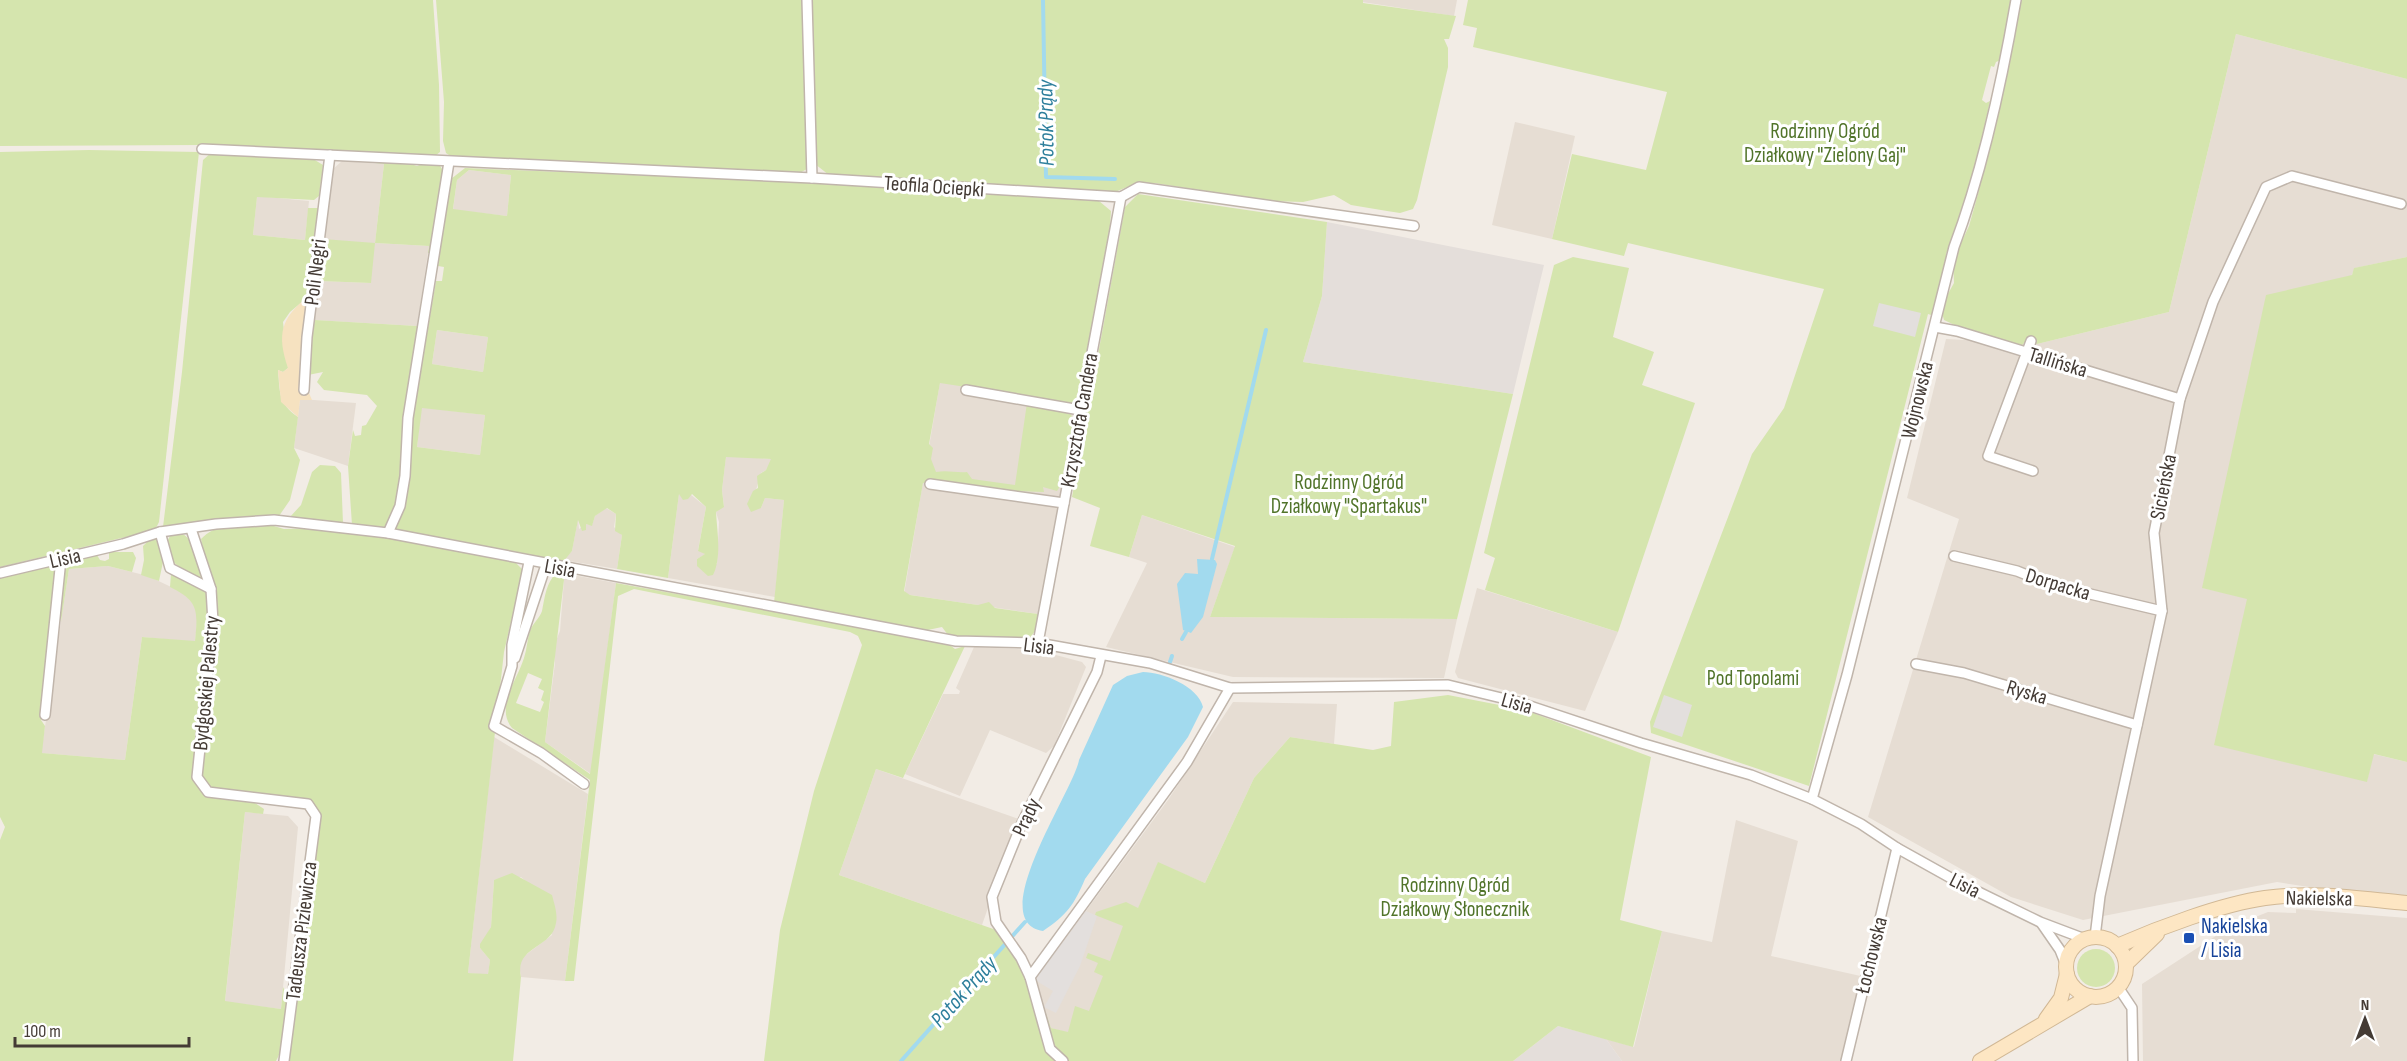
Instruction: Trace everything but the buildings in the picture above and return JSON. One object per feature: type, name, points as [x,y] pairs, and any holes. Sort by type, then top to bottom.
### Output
[{"type":"main road","name":"Nakielska","points":[[2163,929],[2233,905],[2287,896],[2337,896],[2407,903]]},
{"type":"main road","points":[[2117,946],[2163,929]]},
{"type":"main road","points":[[2126,964],[2163,929]]},
{"type":"main road","points":[[1980,1061],[2039,1028],[2090,996],[2106,995],[2118,987],[2124,978],[2126,964],[2117,946],[2108,939],[2090,938],[2072,950],[2061,998],[2039,1028]]},
{"type":"main road","points":[[2067,970],[2075,988],[2090,996]]},
{"type":"street","points":[[807,0],[812,178]]},
{"type":"street","name":"Wojnowska","points":[[1812,799],[1847,675],[1954,247],[1968,209],[2006,58],[2016,0]]},
{"type":"street","name":"Teofila Ociepki","points":[[202,148],[418,158],[449,162],[812,178],[1121,197],[1139,187],[1414,226]]},
{"type":"street","name":"Poli Negri","points":[[304,390],[307,337],[330,155]]},
{"type":"street","points":[[388,533],[400,506],[405,476],[408,418],[449,162]]},
{"type":"street","name":"Sicieńska","points":[[2090,938],[2162,611],[2154,533],[2180,399],[2213,302],[2266,187],[2292,176],[2401,204]]},
{"type":"street","name":"Krzysztofa Candera","points":[[1038,643],[1121,197]]},
{"type":"street","name":"Tallińska","points":[[1935,327],[1958,331],[2180,399]]},
{"type":"street","points":[[2031,340],[2025,351],[1988,456],[2033,471]]},
{"type":"street","points":[[966,390],[1080,410]]},
{"type":"street","points":[[930,484],[1064,502]]},
{"type":"street","name":"Lisia","points":[[0,573],[123,544],[160,532],[216,524],[274,520],[388,533],[529,562],[956,641],[1038,643],[1150,663],[1230,688],[1448,685],[1518,702],[1641,743],[1683,753],[1751,775],[1812,799],[1861,824],[1897,848],[2040,922],[2090,938]]},
{"type":"street","name":"Bydgoskiej Palestry","points":[[191,529],[211,589],[213,622],[197,777],[208,792],[308,804]]},
{"type":"street","points":[[160,532],[170,568],[211,589]]},
{"type":"street","name":"Dorpacka","points":[[1954,556],[2017,571],[2052,585],[2162,611]]},
{"type":"street","points":[[45,715],[60,559]]},
{"type":"street","points":[[512,666],[512,645],[529,562]]},
{"type":"street","points":[[546,565],[494,726],[541,753],[584,784]]},
{"type":"street","name":"Prądy","points":[[1063,1061],[1050,1049],[1030,977],[1021,958],[996,922],[992,897],[1022,823],[1097,672],[1101,656]]},
{"type":"street","name":"Ryska","points":[[1917,664],[1964,673],[2137,725]]},
{"type":"street","points":[[1030,977],[1187,762],[1230,688]]},
{"type":"street","name":"Tadeusza Piziewicza","points":[[284,1061],[316,816],[308,804]]},
{"type":"street","name":"Łochowska","points":[[1846,1061],[1897,848]]},
{"type":"street","name":"Lisia","points":[[2040,922],[2060,950],[2067,970]]},
{"type":"street","points":[[2118,987],[2132,1008],[2133,1061]]},
{"type":"shaded area","points":[[1363,0],[1457,0],[1454,16],[1362,2]]},
{"type":"shaded area","points":[[2236,34],[2407,79],[2407,257],[2355,268],[2203,588],[2247,598],[2367,781],[2373,754],[2407,762],[2407,902],[2277,882],[2083,920],[2011,897],[1868,817],[1959,519],[1907,498],[1946,339],[2037,344],[2169,312]]},
{"type":"shaded area","points":[[1515,122],[1575,136],[1552,239],[1492,225]]},
{"type":"shaded area","points":[[342,161],[384,164],[375,243],[429,246],[417,326],[314,320],[319,281],[371,283],[323,239],[331,171]]},
{"type":"shaded area","points":[[469,170],[511,175],[507,216],[453,210],[457,180]]},
{"type":"shaded area","points":[[257,196],[309,201],[305,240],[253,235]]},
{"type":"shaded area","points":[[1327,222],[1544,265],[1513,394],[1303,362],[1322,296]]},
{"type":"shaded area","points":[[1879,303],[1921,313],[1915,337],[1873,326]]},
{"type":"shaded area","points":[[437,330],[488,337],[483,372],[432,364]]},
{"type":"shaded area","points":[[940,382],[1077,404],[1038,614],[904,594]]},
{"type":"shaded area","points":[[300,399],[356,403],[348,466],[294,448]]},
{"type":"shaded area","points":[[421,407],[485,415],[480,455],[417,447]]},
{"type":"shaded area","points":[[726,456],[772,459],[766,470],[761,473],[756,490],[761,508],[765,498],[784,500],[775,597],[668,578],[680,486],[706,507],[698,550],[706,554],[697,559],[697,566],[717,564],[719,522],[716,512],[724,506],[722,490]]},
{"type":"shaded area","points":[[606,508],[616,514],[614,527],[622,535],[617,569],[563,560],[572,551],[578,519],[579,529],[586,524],[592,525],[595,516]]},
{"type":"shaded area","points":[[1142,515],[1235,547],[1210,617],[1457,619],[1444,678],[1233,677],[1106,647],[1147,563],[1129,557]]},
{"type":"shaded area","points":[[108,566],[148,576],[188,595],[198,613],[195,642],[142,637],[125,760],[41,753],[69,569]]},
{"type":"shaded area","points":[[562,573],[616,583],[591,774],[545,742],[555,663],[554,646],[560,631],[564,580]]},
{"type":"shaded area","points":[[1477,588],[1618,632],[1585,711],[1458,678],[1455,672]]},
{"type":"shaded area","points":[[974,647],[1037,650],[1082,662],[1086,667],[1054,746],[1046,753],[990,730],[960,796],[905,774],[943,694],[959,694],[960,691],[956,688]]},
{"type":"shaded area","points":[[1664,695],[1692,705],[1682,737],[1653,727]]},
{"type":"shaded area","points":[[1233,702],[1337,704],[1334,744],[1290,737],[1254,778],[1205,883],[1158,863],[1088,1023],[1072,1034],[1051,1028],[1044,1014],[1035,980],[1168,800]]},
{"type":"shaded area","points":[[494,737],[588,794],[565,981],[521,977],[519,964],[523,957],[552,935],[531,886],[521,877],[494,880],[491,927],[480,948],[490,960],[488,975],[468,973]]},
{"type":"shaded area","points":[[876,769],[1019,819],[982,925],[839,875]]},
{"type":"shaded area","points":[[245,812],[288,816],[298,827],[281,1009],[225,1002]]},
{"type":"shaded area","points":[[1736,820],[1798,841],[1771,956],[1865,977],[1846,1061],[1622,1061],[1606,1039],[1634,1047],[1662,931],[1712,942]]},
{"type":"shaded area","points":[[2296,909],[2407,918],[2407,1061],[2143,1061],[2142,984],[2228,928],[2268,912],[2296,913]]},
{"type":"shaded area","points":[[1086,911],[1097,916],[1080,966],[1056,1013],[1044,1007],[1053,991],[1035,980]]},
{"type":"shaded area","points":[[1558,1026],[1606,1039],[1622,1061],[1513,1061]]},
{"type":"green space","points":[[0,0],[433,0],[439,85],[440,152],[435,156],[202,145],[0,146]]},
{"type":"green space","points":[[436,0],[804,0],[807,169],[796,175],[452,157],[446,153],[443,141],[444,102]]},
{"type":"green space","points":[[810,0],[1363,0],[1363,3],[1456,16],[1449,39],[1444,39],[1448,48],[1448,67],[1417,200],[1413,209],[1400,213],[1351,205],[1334,195],[1303,202],[1271,201],[1154,183],[1137,183],[1115,192],[829,175],[815,164]]},
{"type":"green space","points":[[1468,0],[2013,0],[2003,59],[1996,62],[1994,67],[1991,66],[1982,100],[1986,103],[1990,101],[1971,187],[1946,254],[1948,260],[1944,262],[1944,275],[1934,316],[1928,314],[1809,786],[1651,733],[1650,722],[1752,454],[1784,408],[1824,289],[1628,243],[1624,256],[1552,239],[1572,154],[1646,170],[1667,92],[1473,47],[1477,28],[1463,25]]},
{"type":"green space","points":[[2019,0],[2407,0],[2407,79],[2236,34],[2169,312],[2037,344],[2026,341],[2021,346],[1963,329],[1944,320],[1942,313],[1944,301],[1954,283],[1953,260],[1969,226],[1978,194],[2014,35]]},
{"type":"green space","points":[[89,150],[199,152],[159,522],[155,530],[0,567],[0,152]]},
{"type":"green space","points":[[212,152],[310,157],[323,165],[319,196],[314,200],[257,197],[253,235],[305,240],[308,208],[318,208],[309,296],[290,312],[283,322],[288,368],[283,372],[278,370],[283,402],[298,417],[294,448],[300,460],[290,500],[279,516],[236,517],[163,527],[182,372],[203,160]]},
{"type":"green space","points":[[368,160],[404,162],[417,166],[424,163],[439,164],[445,174],[433,253],[428,253],[429,246],[375,243],[384,164],[364,162]]},
{"type":"green space","points":[[465,168],[798,182],[1099,201],[1111,211],[1110,226],[1077,404],[940,383],[929,444],[933,448],[931,459],[936,472],[967,472],[972,479],[1015,485],[1027,403],[1070,413],[1074,420],[1064,480],[1057,491],[1043,487],[1044,492],[1014,491],[943,481],[923,483],[904,591],[910,595],[978,605],[989,602],[995,608],[1038,614],[1035,631],[1029,639],[971,638],[948,635],[942,627],[923,631],[774,603],[784,500],[765,498],[761,508],[751,512],[747,504],[753,491],[758,488],[757,476],[766,470],[771,459],[726,457],[722,490],[724,507],[716,512],[718,544],[716,568],[713,575],[708,576],[697,566],[697,559],[705,554],[698,551],[706,507],[692,494],[688,499],[683,500],[679,494],[668,578],[617,569],[622,535],[615,531],[616,514],[607,508],[595,516],[592,526],[586,524],[586,530],[582,531],[578,520],[572,551],[563,562],[517,562],[508,555],[393,531],[404,503],[413,415],[436,281],[442,281],[444,267],[438,266],[451,179]],"holes":[[[469,170],[511,175],[507,216],[453,209],[457,180]],[[437,330],[488,337],[483,372],[432,364]],[[422,408],[485,415],[480,455],[417,447]]]},
{"type":"green space","name":"Rodzinny Ogród Działkowy \"Spartakus\"","points":[[1138,194],[1327,222],[1322,296],[1303,362],[1513,394],[1457,619],[1210,617],[1235,546],[1142,515],[1129,557],[1090,546],[1100,508],[1072,497],[1125,207]]},
{"type":"green space","points":[[323,239],[375,243],[371,283],[319,281]]},
{"type":"green space","points":[[1573,257],[1629,268],[1613,337],[1654,352],[1642,385],[1695,403],[1618,632],[1485,590],[1495,558],[1484,553],[1554,265]]},
{"type":"green space","points":[[2407,257],[2407,762],[2374,754],[2367,782],[2214,745],[2247,599],[2202,588],[2266,295],[2352,275],[2354,268]]},
{"type":"green space","points":[[315,313],[315,320],[417,326],[420,319],[404,464],[398,494],[391,516],[384,528],[352,525],[348,466],[353,430],[355,436],[361,435],[362,426],[366,425],[377,406],[367,395],[324,390],[317,382],[323,372],[308,375]]},
{"type":"green space","points":[[320,465],[335,466],[341,473],[343,523],[290,517],[301,505],[312,472]]},
{"type":"green space","points":[[240,524],[267,524],[284,529],[317,528],[405,540],[516,563],[523,570],[504,652],[468,973],[488,974],[490,960],[480,948],[480,944],[491,927],[494,880],[512,873],[552,895],[556,909],[556,923],[553,932],[528,953],[520,967],[513,1061],[286,1061],[309,905],[318,817],[314,804],[221,792],[206,782],[201,762],[217,610],[201,539],[215,529],[223,527]]},
{"type":"green space","points":[[182,534],[187,537],[194,548],[202,581],[175,563],[167,551],[170,536]]},
{"type":"green space","points":[[150,539],[158,539],[164,557],[159,581],[141,575],[144,560],[143,546]]},
{"type":"green space","points":[[109,552],[133,552],[136,558],[132,572],[108,566],[69,569],[61,622],[61,590],[64,573],[70,559],[97,555],[100,560],[105,561],[109,559]]},
{"type":"green space","points":[[50,565],[56,569],[41,701],[41,720],[45,726],[42,753],[125,760],[142,637],[195,641],[196,614],[194,608],[187,597],[170,587],[171,574],[206,591],[208,661],[194,780],[204,795],[255,803],[264,809],[263,814],[245,812],[225,1001],[281,1009],[283,987],[288,1004],[288,1014],[283,1045],[276,1061],[0,1061],[0,840],[5,827],[0,817],[0,577]]},
{"type":"green space","name":"Rodzinny Ogród Działkowy Słonecznik","points":[[557,572],[562,573],[564,580],[545,742],[590,774],[616,583],[947,643],[955,649],[965,646],[903,778],[876,769],[839,875],[999,931],[1042,1002],[1051,1028],[1068,1032],[1075,1006],[1089,1011],[1103,976],[1094,972],[1098,963],[1086,958],[1088,953],[1110,961],[1123,926],[1095,915],[1096,912],[1126,902],[1138,908],[1158,862],[1205,883],[1254,778],[1290,737],[1373,750],[1391,746],[1394,702],[1448,695],[1525,710],[1651,757],[1620,920],[1662,931],[1633,1047],[1558,1026],[1513,1061],[1067,1061],[1057,1053],[1039,1020],[1061,1061],[764,1061],[780,930],[814,791],[862,645],[858,636],[850,632],[634,589],[618,596],[574,981],[565,981],[590,780],[512,728],[506,712],[509,694],[524,658],[530,631],[541,614],[546,590]],"holes":[[[528,673],[542,679],[538,688],[544,691],[541,700],[544,702],[540,712],[516,703]]]},
{"type":"green space","points":[[2096,949],[2110,954],[2115,968],[2110,982],[2096,987],[2082,982],[2077,968],[2082,954]]},
{"type":"sand","points":[[309,296],[300,355],[299,393],[309,393],[312,400],[300,400],[298,417],[281,402],[278,370],[283,372],[288,368],[282,337],[287,320],[299,304]]},
{"type":"water","points":[[1197,559],[1215,560],[1217,564],[1203,617],[1191,633],[1183,630],[1177,584],[1185,573],[1198,574]]},
{"type":"water","points":[[1143,672],[1169,678],[1187,687],[1200,699],[1203,707],[1188,737],[1085,879],[1069,909],[1043,931],[1027,922],[1023,905],[1027,881],[1037,853],[1074,776],[1113,685],[1127,676]]},
{"type":"waterway","name":"Potok Prądy","points":[[1043,0],[1046,177],[1115,179]]},
{"type":"waterway","name":"Potok Prądy","points":[[1212,559],[1266,330]]},
{"type":"waterway","points":[[1182,639],[1186,632]]},
{"type":"waterway","name":"Potok Prądy","points":[[1170,662],[1172,656]]},
{"type":"waterway","name":"Potok Prądy","points":[[901,1061],[1025,922]]},
{"type":"place","name":"Nakielska / Lisia","points":[[2189,938]]},
{"type":"park label","name":"Rodzinny Ogród Działkowy \"Zielony Gaj\"","points":[[1825,143]]},
{"type":"park label","name":"Pod Topolami","points":[[1753,678]]}]
